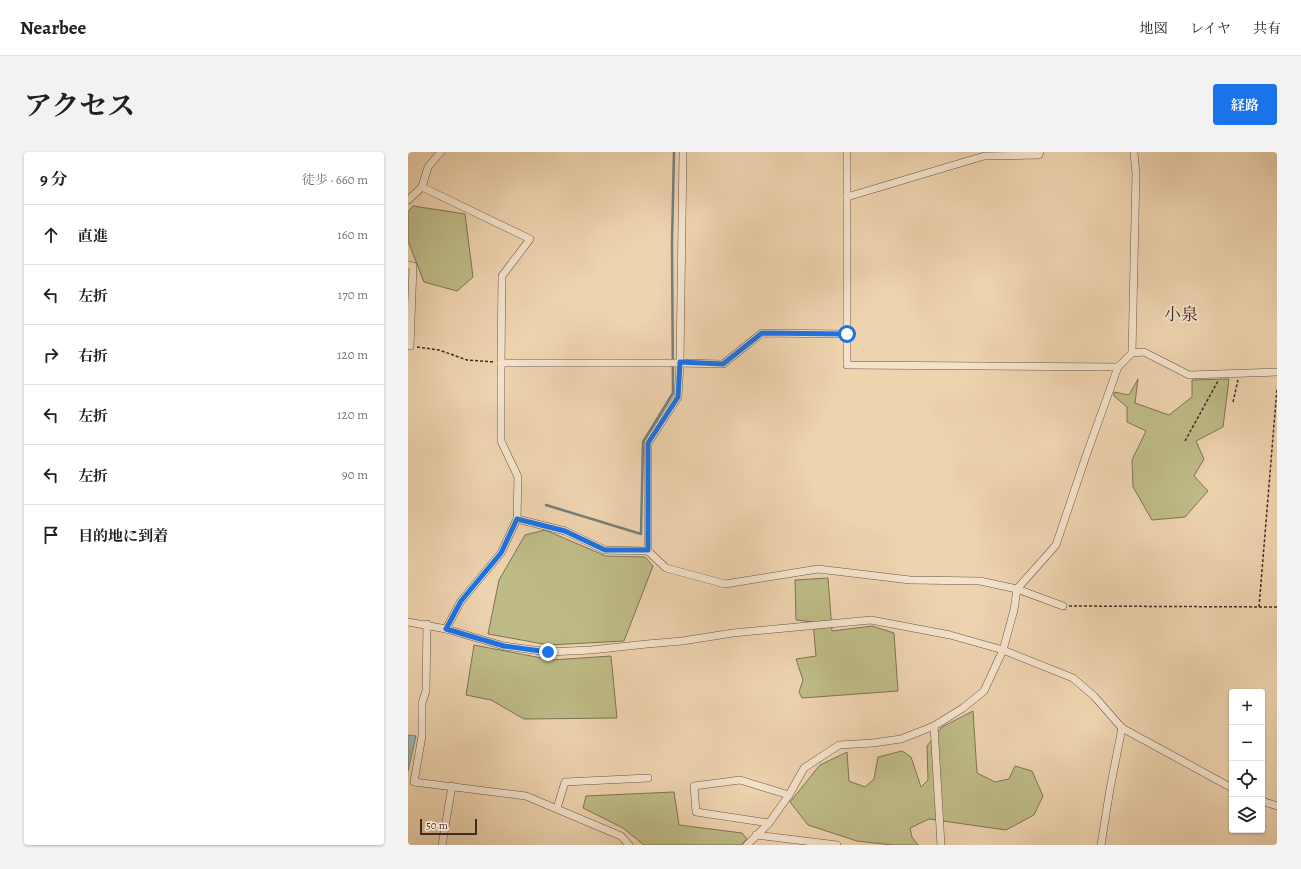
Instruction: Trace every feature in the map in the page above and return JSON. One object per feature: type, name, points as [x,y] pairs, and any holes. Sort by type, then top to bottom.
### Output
[{"type":"street","points":[[408,200],[422,187],[428,167],[442,152]]},
{"type":"street","points":[[683,152],[680,362],[678,397],[648,443],[648,550],[666,568],[725,584],[818,570],[910,580],[980,581],[1017,589],[1063,606]]},
{"type":"street","points":[[848,152],[847,365],[1118,367]]},
{"type":"street","points":[[847,197],[984,156],[1039,155],[1040,152]]},
{"type":"street","points":[[747,845],[769,823],[789,795],[804,768],[839,745],[901,740],[934,726],[963,708],[984,691],[1003,650],[1014,610],[1017,589],[1056,545],[1118,367],[1132,352],[1136,174],[1134,152]]},
{"type":"street","points":[[422,187],[530,239],[502,276],[501,441],[518,477],[517,519],[501,553],[461,601],[446,629]]},
{"type":"street","points":[[408,265],[413,266],[409,346]]},
{"type":"street","points":[[501,363],[680,362],[723,364],[762,333],[847,334]]},
{"type":"street","points":[[1132,352],[1144,352],[1189,375],[1277,372]]},
{"type":"street","points":[[517,519],[565,531],[605,550],[648,550]]},
{"type":"street","points":[[408,622],[428,624],[504,646],[548,652],[591,650],[682,641],[733,633],[871,620],[950,635],[1003,650],[1073,678],[1094,696],[1122,728],[1229,786]]},
{"type":"street","points":[[428,624],[426,691],[422,703],[422,736],[414,782],[526,796],[621,836],[629,845]]},
{"type":"street","points":[[934,726],[941,845]]},
{"type":"street","points":[[1102,845],[1110,789],[1122,728]]},
{"type":"street","points":[[557,808],[565,782],[648,778]]},
{"type":"street","points":[[769,823],[696,812],[694,786],[740,780],[789,795]]},
{"type":"street","points":[[442,845],[452,786]]},
{"type":"street","points":[[1265,802],[1277,806]]},
{"type":"street","points":[[756,835],[837,845]]},
{"type":"path","points":[[409,346],[439,350],[467,360],[501,363]]},
{"type":"path","points":[[1185,441],[1222,374]]},
{"type":"path","points":[[1233,402],[1240,374]]},
{"type":"path","points":[[1259,607],[1277,388]]},
{"type":"path","points":[[1063,606],[1277,607]]},
{"type":"shaded area","points":[[413,206],[465,214],[473,277],[457,291],[424,282],[408,241],[408,212]]},
{"type":"shaded area","points":[[1138,379],[1135,403],[1169,415],[1192,397],[1192,380],[1229,379],[1223,427],[1196,441],[1204,459],[1194,476],[1208,491],[1185,517],[1152,520],[1133,487],[1132,460],[1146,431],[1127,422],[1127,407],[1114,396],[1114,392],[1129,395]]},
{"type":"shaded area","points":[[545,530],[606,556],[645,557],[653,566],[624,641],[549,645],[488,634],[499,580],[525,535]]},
{"type":"shaded area","points":[[828,578],[832,631],[872,626],[894,633],[898,691],[802,698],[799,692],[803,680],[796,659],[816,656],[813,622],[796,620],[795,580]]},
{"type":"shaded area","points":[[474,645],[552,660],[611,656],[617,718],[524,719],[491,700],[466,695]]},
{"type":"shaded area","points":[[973,711],[977,773],[995,782],[1009,779],[1015,766],[1032,771],[1043,796],[1034,815],[1006,830],[929,819],[910,828],[912,837],[918,845],[892,845],[857,841],[808,825],[790,802],[820,765],[847,752],[849,781],[865,787],[874,779],[878,757],[902,751],[911,757],[921,787],[928,780],[927,746],[942,727]]},
{"type":"shaded area","points":[[674,792],[679,825],[742,833],[747,839],[741,845],[644,845],[623,828],[583,808],[586,796]]},
{"type":"water","points":[[408,735],[416,736],[408,771]]},
{"type":"waterway","points":[[546,505],[641,534],[643,442],[673,393],[672,243],[674,152]]},
{"type":"district","name":"小泉","points":[[1181,314]]},
{"type":"route","points":[[548,652],[504,646],[446,629],[461,601],[501,553],[517,519],[565,531],[605,550],[648,550],[648,443],[678,397],[680,362],[723,364],[762,333],[847,334]]}]
